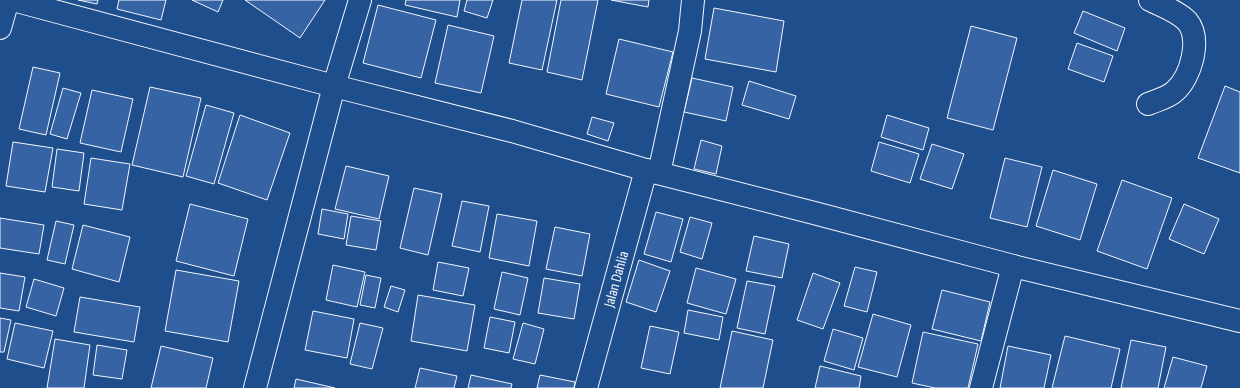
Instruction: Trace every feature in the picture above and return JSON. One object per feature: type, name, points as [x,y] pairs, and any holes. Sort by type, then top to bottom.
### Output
[{"type":"main road","points":[[0,28],[8,0]]},
{"type":"main road","points":[[13,0],[334,86],[504,129],[653,171],[1013,266],[1240,321]]},
{"type":"main road","points":[[255,388],[334,86],[360,0]]},
{"type":"main road","name":"Jalan Dahlia","points":[[586,388],[653,171],[690,31],[693,0]]},
{"type":"main road","points":[[1148,104],[1165,98],[1182,84],[1192,60],[1195,43],[1194,33],[1188,23],[1180,15],[1150,0]]},
{"type":"main road","points":[[981,388],[1013,266]]},
{"type":"building","points":[[78,0],[98,0],[97,4]]},
{"type":"building","points":[[119,0],[166,0],[161,20],[117,9]]},
{"type":"building","points":[[192,0],[223,0],[218,12]]},
{"type":"building","points":[[245,0],[325,0],[300,38]]},
{"type":"building","points":[[406,0],[460,0],[457,17],[405,5]]},
{"type":"building","points":[[467,0],[493,0],[487,18],[464,11]]},
{"type":"building","points":[[522,0],[557,0],[542,70],[509,63]]},
{"type":"building","points":[[561,0],[598,0],[582,80],[547,72]]},
{"type":"building","points":[[611,0],[649,0],[648,7]]},
{"type":"building","points":[[378,5],[436,20],[421,78],[363,63]]},
{"type":"building","points":[[714,8],[784,21],[776,72],[705,59]]},
{"type":"building","points":[[1083,11],[1125,28],[1117,51],[1074,33]]},
{"type":"building","points":[[448,25],[494,36],[481,93],[435,83]]},
{"type":"building","points":[[971,26],[1017,38],[993,130],[947,118]]},
{"type":"building","points":[[619,39],[673,52],[659,107],[606,94]]},
{"type":"building","points":[[1077,43],[1113,56],[1104,82],[1068,69]]},
{"type":"building","points":[[33,67],[60,73],[46,135],[19,129]]},
{"type":"building","points":[[692,78],[733,87],[726,121],[684,112]]},
{"type":"building","points":[[749,81],[796,96],[789,119],[742,105]]},
{"type":"building","points":[[1225,86],[1240,92],[1240,173],[1198,158]]},
{"type":"building","points":[[150,87],[201,98],[183,177],[132,165]]},
{"type":"building","points":[[63,88],[81,93],[67,139],[50,134]]},
{"type":"building","points":[[92,90],[133,99],[121,152],[80,143]]},
{"type":"building","points":[[206,105],[234,113],[214,184],[186,176]]},
{"type":"building","points":[[240,115],[290,133],[267,200],[218,183]]},
{"type":"building","points":[[887,115],[929,128],[923,150],[881,137]]},
{"type":"building","points":[[592,117],[614,123],[608,141],[587,134]]},
{"type":"building","points":[[701,140],[722,146],[716,174],[694,169]]},
{"type":"building","points":[[13,142],[53,148],[45,192],[6,186]]},
{"type":"building","points":[[879,142],[919,154],[910,183],[871,171]]},
{"type":"building","points":[[932,144],[964,154],[952,189],[920,179]]},
{"type":"building","points":[[57,149],[84,153],[79,191],[52,187]]},
{"type":"building","points":[[91,158],[130,164],[122,210],[84,204]]},
{"type":"building","points":[[1005,158],[1042,167],[1027,227],[990,218]]},
{"type":"building","points":[[346,166],[389,176],[379,219],[335,209]]},
{"type":"building","points":[[1053,170],[1097,184],[1080,240],[1036,226]]},
{"type":"building","points":[[1122,180],[1172,198],[1147,269],[1097,251]]},
{"type":"building","points":[[414,188],[442,194],[428,255],[400,248]]},
{"type":"building","points":[[462,201],[489,206],[480,252],[452,246]]},
{"type":"building","points":[[190,204],[248,219],[234,276],[176,261]]},
{"type":"building","points":[[1184,204],[1219,219],[1204,254],[1169,239]]},
{"type":"building","points":[[322,209],[348,214],[344,239],[318,234]]},
{"type":"building","points":[[656,212],[683,219],[671,262],[644,254]]},
{"type":"building","points":[[497,214],[537,221],[529,266],[489,258]]},
{"type":"building","points":[[351,216],[381,221],[376,250],[346,245]]},
{"type":"building","points":[[690,217],[712,223],[702,259],[680,252]]},
{"type":"building","points":[[0,218],[44,225],[39,254],[0,248]]},
{"type":"building","points":[[56,221],[74,225],[65,264],[47,260]]},
{"type":"building","points":[[83,225],[130,237],[119,282],[72,269]]},
{"type":"building","points":[[555,227],[590,234],[582,276],[546,269]]},
{"type":"building","points":[[754,236],[789,244],[782,278],[746,271]]},
{"type":"building","points":[[639,260],[670,271],[656,312],[626,302]]},
{"type":"building","points":[[438,262],[469,268],[463,296],[433,290]]},
{"type":"building","points":[[333,265],[365,272],[357,307],[326,300]]},
{"type":"building","points":[[855,267],[877,272],[867,312],[844,306]]},
{"type":"building","points":[[696,268],[736,279],[726,314],[687,303]]},
{"type":"building","points":[[176,270],[239,281],[228,342],[165,331]]},
{"type":"building","points":[[502,272],[528,278],[520,315],[494,309]]},
{"type":"building","points":[[0,273],[25,277],[19,311],[0,308]]},
{"type":"building","points":[[813,273],[840,283],[823,329],[797,320]]},
{"type":"building","points":[[366,275],[381,278],[375,308],[360,305]]},
{"type":"building","points":[[544,278],[580,284],[574,319],[538,313]]},
{"type":"building","points":[[34,279],[64,288],[56,316],[26,307]]},
{"type":"building","points":[[747,281],[775,286],[765,334],[737,328]]},
{"type":"building","points":[[391,286],[405,290],[398,312],[384,307]]},
{"type":"building","points":[[942,290],[990,302],[981,341],[932,329]]},
{"type":"building","points":[[418,295],[475,305],[467,351],[411,341]]},
{"type":"building","points":[[80,297],[140,307],[134,342],[74,332]]},
{"type":"building","points":[[688,310],[723,317],[719,340],[684,333]]},
{"type":"building","points":[[313,311],[354,319],[347,358],[305,350]]},
{"type":"building","points":[[873,314],[911,325],[897,377],[858,367]]},
{"type":"building","points":[[490,317],[515,322],[509,353],[484,348]]},
{"type":"building","points":[[0,318],[11,320],[4,352],[0,352]]},
{"type":"building","points":[[15,323],[53,331],[44,368],[7,359]]},
{"type":"building","points":[[360,323],[383,328],[372,369],[350,364]]},
{"type":"building","points":[[523,323],[544,329],[535,364],[513,359]]},
{"type":"building","points":[[650,326],[679,332],[670,374],[641,368]]},
{"type":"building","points":[[833,329],[863,338],[854,370],[824,361]]},
{"type":"building","points":[[732,331],[773,340],[763,388],[720,388]]},
{"type":"building","points":[[923,332],[978,344],[968,388],[935,388],[912,383]]},
{"type":"building","points":[[1065,336],[1120,349],[1111,388],[1052,388]]},
{"type":"building","points":[[55,339],[90,345],[84,388],[47,388]]},
{"type":"building","points":[[1131,340],[1166,347],[1158,388],[1121,388]]},
{"type":"building","points":[[97,345],[127,350],[122,379],[93,375]]},
{"type":"building","points":[[161,346],[213,358],[206,388],[151,388]]},
{"type":"building","points":[[1008,346],[1051,355],[1044,388],[1000,388]]},
{"type":"building","points":[[1173,357],[1207,366],[1201,388],[1164,388]]},
{"type":"building","points":[[820,366],[861,376],[859,388],[815,388]]},
{"type":"building","points":[[420,368],[457,376],[454,388],[415,388]]},
{"type":"building","points":[[471,375],[512,384],[511,388],[468,388]]},
{"type":"building","points":[[540,375],[575,382],[574,388],[537,388]]},
{"type":"building","points":[[296,379],[335,388],[294,388]]}]
